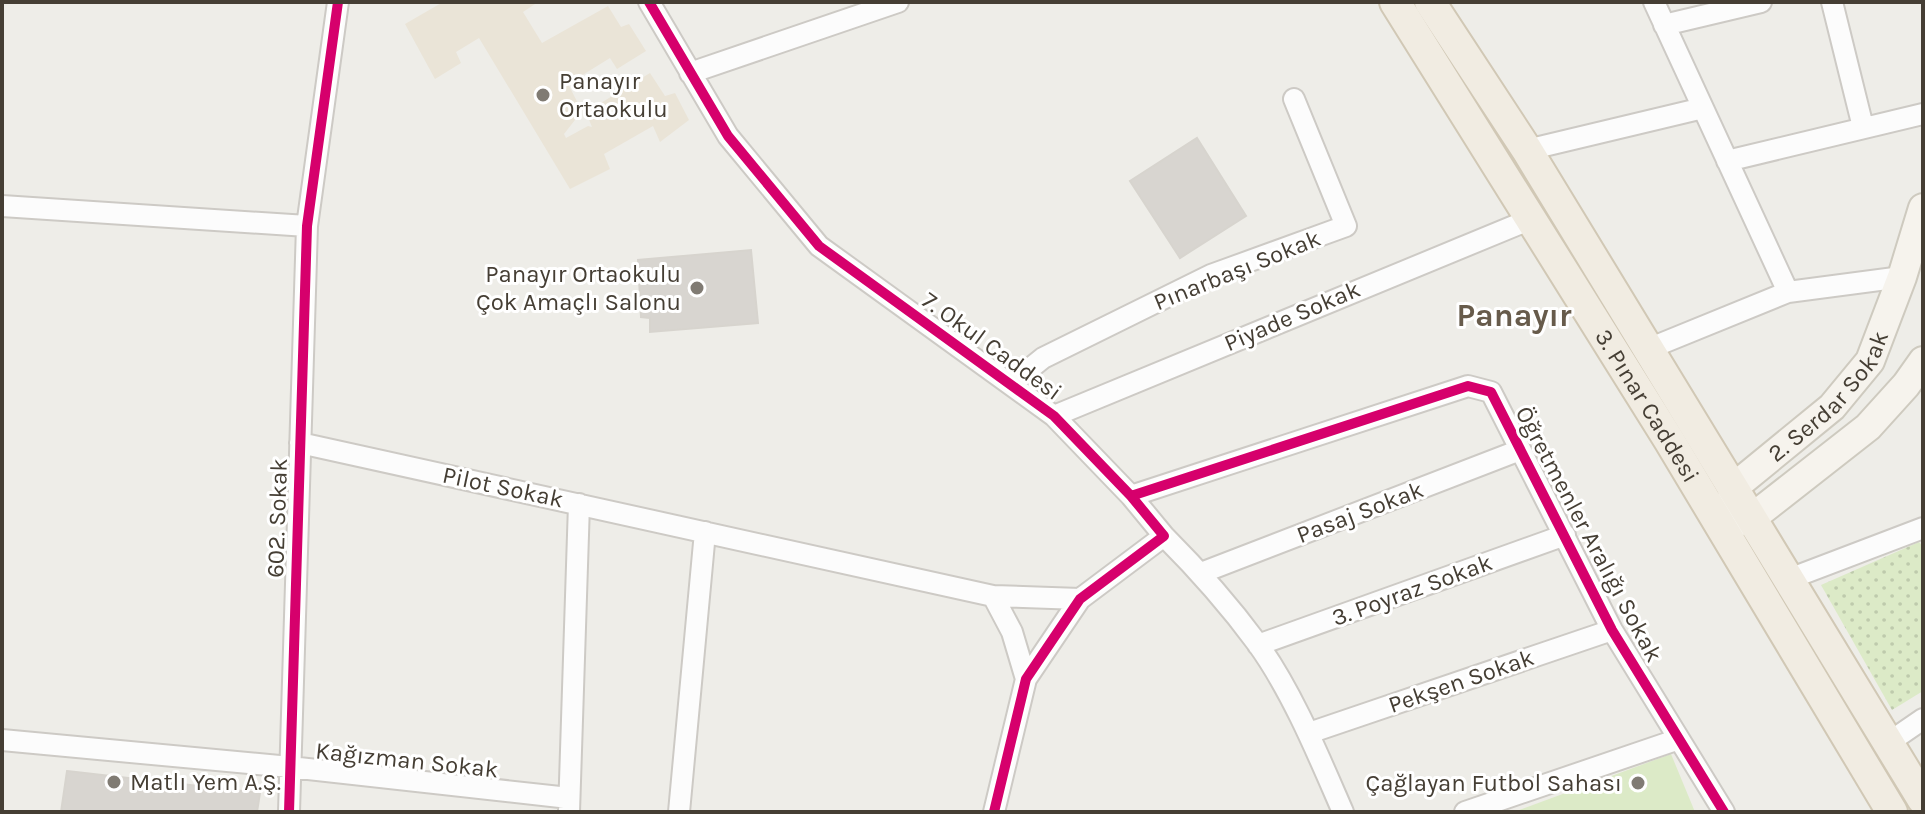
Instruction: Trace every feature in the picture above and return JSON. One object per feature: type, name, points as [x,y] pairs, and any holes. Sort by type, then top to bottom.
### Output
[{"type":"main road","name":"3. Pınar Caddesi","points":[[1395,2],[1669,440],[1892,812]]},
{"type":"main road","points":[[1430,2],[1527,150],[1733,488],[1741,519],[1744,566]]},
{"type":"main road","name":"2. Serdar Sokak","points":[[1733,488],[1832,407],[1870,361],[1902,277],[1923,208]]},
{"type":"main road","name":"2. Serdar Sokak","points":[[1741,519],[1868,427],[1923,361]]},
{"type":"main road","points":[[1669,440],[1714,507],[1741,519],[1789,579],[1923,800]]},
{"type":"street","name":"602. Sokak","points":[[289,812],[307,226],[338,2]]},
{"type":"street","name":"7. Okul Caddesi","points":[[649,2],[728,136],[819,246],[1054,416],[1201,573],[1258,645],[1309,733],[1343,812]]},
{"type":"street","points":[[690,73],[898,2]]},
{"type":"street","points":[[1654,2],[1788,292]]},
{"type":"street","points":[[1664,25],[1761,2]]},
{"type":"street","points":[[1832,2],[1863,127]]},
{"type":"street","name":"Pınarbaşı Sokak","points":[[1011,384],[1043,358],[1211,275],[1346,226],[1294,99]]},
{"type":"street","points":[[1527,150],[1703,108]]},
{"type":"street","points":[[1727,161],[1923,114]]},
{"type":"street","points":[[2,206],[307,226]]},
{"type":"street","name":"Piyade Sokak","points":[[1054,416],[1531,219]]},
{"type":"street","points":[[1648,349],[1788,292],[1902,277]]},
{"type":"street","name":"Öğretmenler Aralığı Sokak","points":[[1131,496],[1468,386],[1491,392],[1612,630],[1724,812]]},
{"type":"street","name":"Pilot Sokak","points":[[300,443],[993,596],[1080,599]]},
{"type":"street","name":"Pasaj Sokak","points":[[1201,573],[1520,450]]},
{"type":"street","points":[[569,805],[579,504]]},
{"type":"street","points":[[1789,579],[1923,528]]},
{"type":"street","points":[[679,812],[705,532]]},
{"type":"street","name":"3. Poyraz Sokak","points":[[1258,645],[1565,535]]},
{"type":"street","points":[[994,812],[1026,679],[1080,599],[1164,536]]},
{"type":"street","points":[[993,596],[1012,632],[1026,679]]},
{"type":"street","name":"Pekşen Sokak","points":[[1309,733],[1612,630]]},
{"type":"street","points":[[1888,743],[1923,719]]},
{"type":"street","points":[[1478,810],[1679,739]]},
{"type":"street","name":"Kağızman Sokak","points":[[2,740],[290,767],[569,805]]},
{"type":"shaded area","name":"Panayır Ortaokulu","points":[[443,2],[538,2],[523,12],[542,43],[608,6],[621,27],[629,24],[646,51],[617,69],[610,58],[568,84],[582,111],[564,134],[566,138],[588,126],[592,127],[586,112],[650,73],[665,96],[675,93],[689,120],[660,142],[653,126],[604,154],[610,169],[570,189],[479,38],[456,52],[461,63],[435,79],[405,24]]},
{"type":"green space","points":[[1919,542],[1923,547],[1923,691],[1892,710],[1821,585]]},
{"type":"green space","name":"Çağlayan Futbol Sahası","points":[[1671,754],[1695,812],[1514,812]]},
{"type":"building","points":[[1197,138],[1246,216],[1180,258],[1130,181]]},
{"type":"building","name":"Panayır Ortaokulu Çok Amaçlı Salonu","points":[[751,250],[758,323],[650,332],[650,318],[641,317],[638,260]]},
{"type":"building","name":"Matlı Yem A.Ş.","points":[[67,771],[260,793],[257,812],[61,812]]},
{"type":"cycle path","points":[[289,812],[307,226],[338,2]]},
{"type":"cycle path","points":[[649,2],[728,136],[819,246],[1054,416],[1131,496],[1164,536],[1080,599],[1026,679],[994,812]]},
{"type":"cycle path","points":[[1131,496],[1468,386],[1491,392],[1612,630],[1724,812]]},
{"type":"place","name":"Panayır Ortaokulu","points":[[543,95]]},
{"type":"place","name":"Panayır Ortaokulu Çok Amaçlı Salonu","points":[[697,288]]},
{"type":"place","name":"Matlı Yem A.Ş.","points":[[114,782]]},
{"type":"place","name":"Çağlayan Futbol Sahası","points":[[1638,783]]},
{"type":"district","name":"Panayır","points":[[1514,315]]}]
